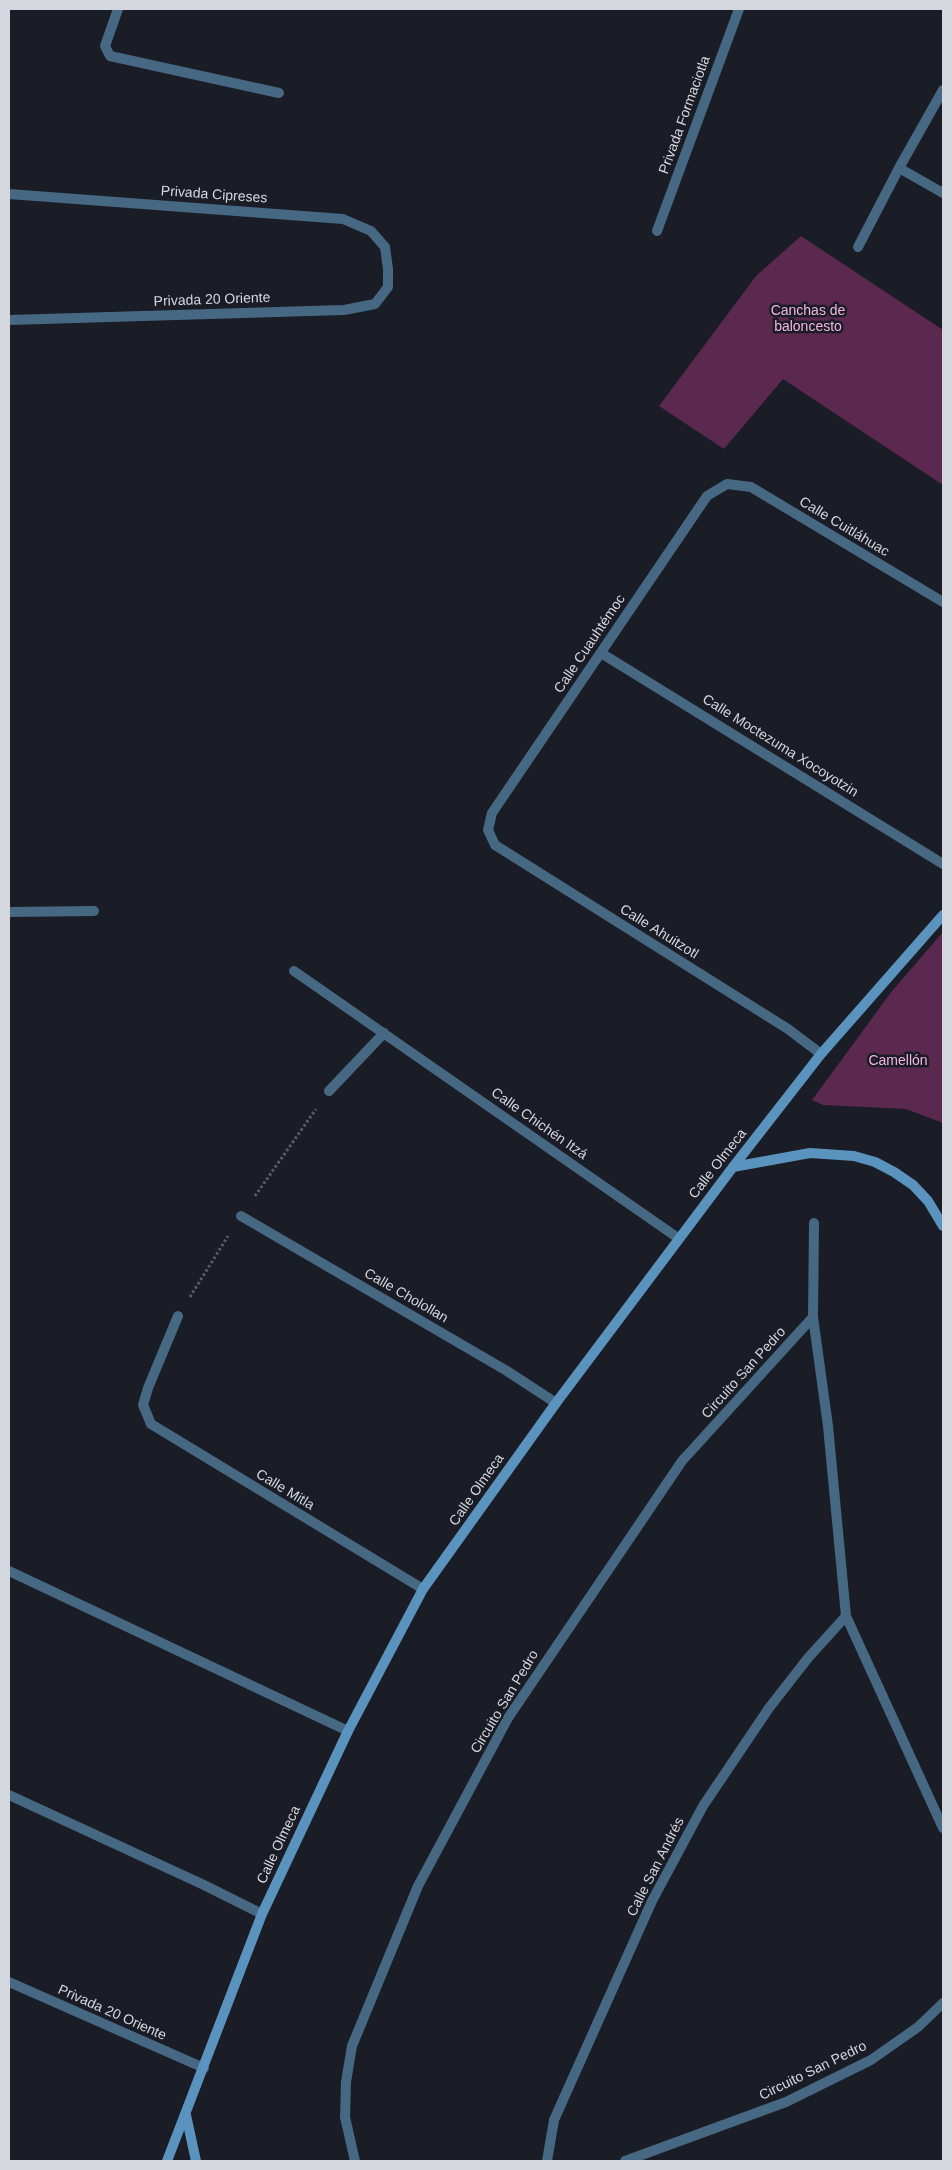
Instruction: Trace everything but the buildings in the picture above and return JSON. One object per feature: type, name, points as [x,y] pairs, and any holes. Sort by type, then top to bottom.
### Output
[{"type":"street","points":[[118,9],[105,46],[110,56],[279,93]]},
{"type":"street","name":"Privada Formaciotla","points":[[657,231],[739,9]]},
{"type":"street","points":[[858,248],[899,168],[943,90]]},
{"type":"street","points":[[899,168],[943,193]]},
{"type":"street","name":"Privada Cipreses","points":[[9,194],[343,218],[371,231],[385,248],[388,269]]},
{"type":"street","name":"Privada 20 Oriente","points":[[9,320],[344,310],[375,304],[388,287],[388,269]]},
{"type":"street","name":"Calle Cuitláhuac","points":[[727,484],[751,487],[943,602]]},
{"type":"street","name":"Calle Cuauhtémoc","points":[[488,830],[492,813],[602,653],[706,496],[727,484]]},
{"type":"street","name":"Calle Moctezuma Xocoyotzin","points":[[602,653],[943,864]]},
{"type":"street","name":"Calle Ahuitzotl","points":[[488,830],[495,845],[788,1029],[821,1054]]},
{"type":"street","points":[[9,912],[94,911]]},
{"type":"street","name":"Calle Olmeca","points":[[167,2161],[262,1914],[348,1731],[423,1589],[556,1403],[678,1238],[821,1054],[943,915]]},
{"type":"street","name":"Calle Chichén Itzá","points":[[294,971],[678,1238]]},
{"type":"street","points":[[329,1090],[384,1032]]},
{"type":"street","points":[[733,1167],[810,1153],[854,1156],[875,1162],[913,1185],[928,1201],[943,1226]]},
{"type":"street","name":"Calle Cholollan","points":[[241,1216],[507,1371],[556,1403]]},
{"type":"street","points":[[814,1223],[813,1317],[828,1426],[846,1616],[943,1828]]},
{"type":"street","name":"Calle Mitla","points":[[178,1316],[148,1388],[143,1405],[151,1424],[423,1589]]},
{"type":"street","name":"Circuito San Pedro","points":[[355,2161],[345,2117],[346,2082],[352,2046],[418,1886],[508,1718],[597,1583],[682,1461],[813,1317]]},
{"type":"street","points":[[9,1571],[348,1731]]},
{"type":"street","name":"Calle San Andrés","points":[[547,2161],[554,2120],[652,1901],[703,1806],[768,1708],[808,1658],[846,1616]]},
{"type":"street","points":[[9,1795],[204,1885],[262,1914]]},
{"type":"street","name":"Privada 20 Oriente","points":[[9,1982],[204,2068]]},
{"type":"street","name":"Circuito San Pedro","points":[[625,2161],[803,2094],[871,2060],[918,2027],[943,2003]]},
{"type":"street","points":[[186,2115],[196,2161]]},
{"type":"green space","name":"Canchas de baloncesto","points":[[801,236],[943,330],[943,485],[783,379],[724,449],[659,406],[756,276]]},
{"type":"green space","name":"Camellón","points":[[943,932],[943,1123],[906,1109],[823,1105],[812,1100],[892,991]]}]
